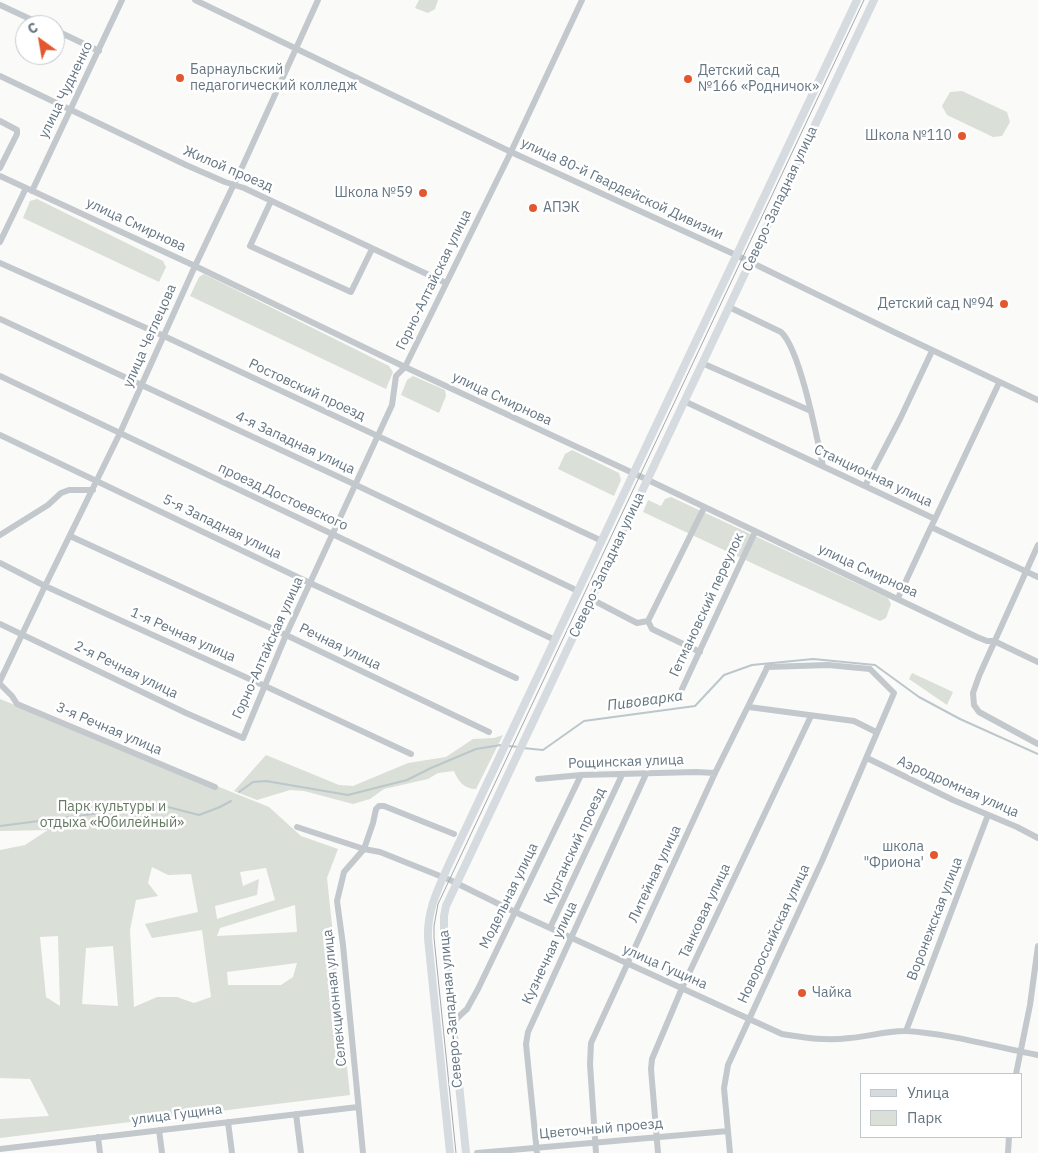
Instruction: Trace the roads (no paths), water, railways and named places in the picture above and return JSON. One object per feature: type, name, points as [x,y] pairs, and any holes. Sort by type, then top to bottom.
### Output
[{"type":"main road","name":"Северо-Западная улица","points":[[450,1153],[428,933],[432,904],[509,736],[857,0]]},
{"type":"main road","name":"Северо-Западная улица","points":[[466,1153],[443,926],[446,906],[874,0]]},
{"type":"street","name":"улица Чудненко","points":[[0,242],[70,109],[122,0]]},
{"type":"street","name":"улица 80-й Гвардейской Дивизии","points":[[194,0],[511,152],[736,255],[932,351],[1038,400]]},
{"type":"street","name":"улица Чеглецова","points":[[0,682],[44,586],[120,434],[318,0]]},
{"type":"street","name":"Горно-Алтайская улица","points":[[243,738],[286,635],[356,485],[376,436],[392,405],[396,376],[405,367],[511,152],[582,0]]},
{"type":"street","points":[[0,5],[22,15]]},
{"type":"street","points":[[65,35],[99,51]]},
{"type":"street","name":"Жилой проезд","points":[[0,76],[186,165],[271,201],[446,283]]},
{"type":"street","points":[[0,121],[17,130],[17,134],[0,168]]},
{"type":"street","name":"улица Смирнова","points":[[0,176],[195,266],[977,637],[987,641],[994,641],[1038,662]]},
{"type":"street","points":[[271,201],[250,246],[351,292],[372,249]]},
{"type":"street","name":"Ростовский проезд","points":[[0,263],[164,336],[602,541]]},
{"type":"street","points":[[729,307],[782,332],[786,337],[795,357],[811,411],[823,466]]},
{"type":"street","name":"4-я Западная улица","points":[[0,319],[578,591]]},
{"type":"street","points":[[865,486],[900,419],[932,351]]},
{"type":"street","points":[[702,362],[811,411]]},
{"type":"street","name":"проезд Достоевского","points":[[0,376],[555,640]]},
{"type":"street","points":[[935,519],[1000,383]]},
{"type":"street","name":"Станционная улица","points":[[684,400],[935,519],[931,527],[1038,577]]},
{"type":"street","name":"5-я Западная улица","points":[[0,435],[310,583],[516,678]]},
{"type":"street","points":[[0,535],[48,505],[60,492],[93,490]]},
{"type":"street","points":[[648,621],[704,508]]},
{"type":"street","points":[[898,598],[931,527]]},
{"type":"street","name":"Гетмановский переулок","points":[[682,689],[755,532]]},
{"type":"street","name":"Речная улица","points":[[70,536],[286,635],[489,732]]},
{"type":"street","points":[[1038,545],[985,660],[973,693],[974,705],[979,712],[1038,744]]},
{"type":"street","name":"1-я Речная улица","points":[[0,563],[44,586],[411,754]]},
{"type":"street","points":[[592,599],[637,623],[648,621]]},
{"type":"street","points":[[648,621],[652,629],[700,652]]},
{"type":"street","name":"2-я Речная улица","points":[[0,624],[186,713],[243,738]]},
{"type":"street","name":"Литейная улица","points":[[596,1153],[590,1064],[591,1043],[715,774],[767,667],[828,665],[870,670],[894,693],[876,732]]},
{"type":"street","name":"3-я Речная улица","points":[[0,682],[18,704],[215,787]]},
{"type":"street","points":[[748,706],[854,721],[876,732]]},
{"type":"street","name":"Танковая улица","points":[[658,1153],[651,1069],[652,1059],[682,988],[811,716]]},
{"type":"street","name":"Новороссийская улица","points":[[730,1153],[724,1088],[728,1065],[867,758],[876,732]]},
{"type":"street","name":"Аэродромная улица","points":[[867,758],[953,800],[1038,838]]},
{"type":"street","name":"Кузнечная улица","points":[[536,1150],[526,1044],[528,1032],[646,774]]},
{"type":"street","name":"Рощинская улица","points":[[538,779],[581,775],[715,774]]},
{"type":"street","name":"Модельная улица","points":[[452,1023],[467,1009],[478,989],[581,775]]},
{"type":"street","name":"Курганский проезд","points":[[550,928],[622,775]]},
{"type":"street","points":[[364,849],[376,809],[379,806],[384,806],[454,834]]},
{"type":"street","name":"Воронежская улица","points":[[906,1031],[988,815]]},
{"type":"street","name":"улица Гущина","points":[[297,827],[364,849],[380,852],[457,883],[515,912],[782,1034],[814,1040],[851,1038],[906,1031],[956,1038],[1038,1055]]},
{"type":"street","name":"Селекционная улица","points":[[362,1153],[343,945],[337,901],[344,872],[364,849]]},
{"type":"street","points":[[1016,1073],[1030,1005],[1038,946]]},
{"type":"street","name":"улица Гущина","points":[[0,1149],[358,1107]]},
{"type":"street","points":[[296,1114],[301,1153]]},
{"type":"street","points":[[228,1122],[232,1153]]},
{"type":"street","points":[[159,1130],[162,1153]]},
{"type":"street","name":"Цветочный проезд","points":[[477,1153],[536,1150],[728,1131]]},
{"type":"street","points":[[98,1137],[100,1153]]},
{"type":"street","points":[[1008,1153],[1009,1138]]},
{"type":"street","points":[[38,1145],[39,1153]]},
{"type":"waterway","name":"Пивоварка","points":[[523,748],[543,750],[584,721],[695,706],[724,675],[752,665],[813,659],[875,665],[919,697],[960,719],[1038,754]]},
{"type":"waterway","name":"Пивоварка","points":[[239,792],[253,782],[266,781],[348,795],[407,780],[476,749],[501,745]]},
{"type":"waterway","name":"Пивоварка","points":[[508,746],[519,747]]},
{"type":"waterway","name":"Пивоварка","points":[[0,826],[116,811],[168,807],[199,815],[231,801]]},
{"type":"tram line","points":[[456,1153],[434,938],[438,904],[864,0]]},
{"type":"place","name":"Барнаульский педагогический колледж","points":[[180,78]]},
{"type":"place","name":"Детский сад №166 «Родничок»","points":[[688,79]]},
{"type":"place","name":"Школа №110","points":[[962,136]]},
{"type":"place","name":"Школа №59","points":[[423,193]]},
{"type":"place","name":"АПЭК","points":[[533,208]]},
{"type":"place","name":"Детский сад №94","points":[[1004,304]]},
{"type":"place","name":"школа \"Фриона'","points":[[934,855]]},
{"type":"place","name":"Чайка","points":[[802,993]]},
{"type":"park label","name":"Парк культуры и отдыха «Юбилейный»","points":[[112,816]]}]
